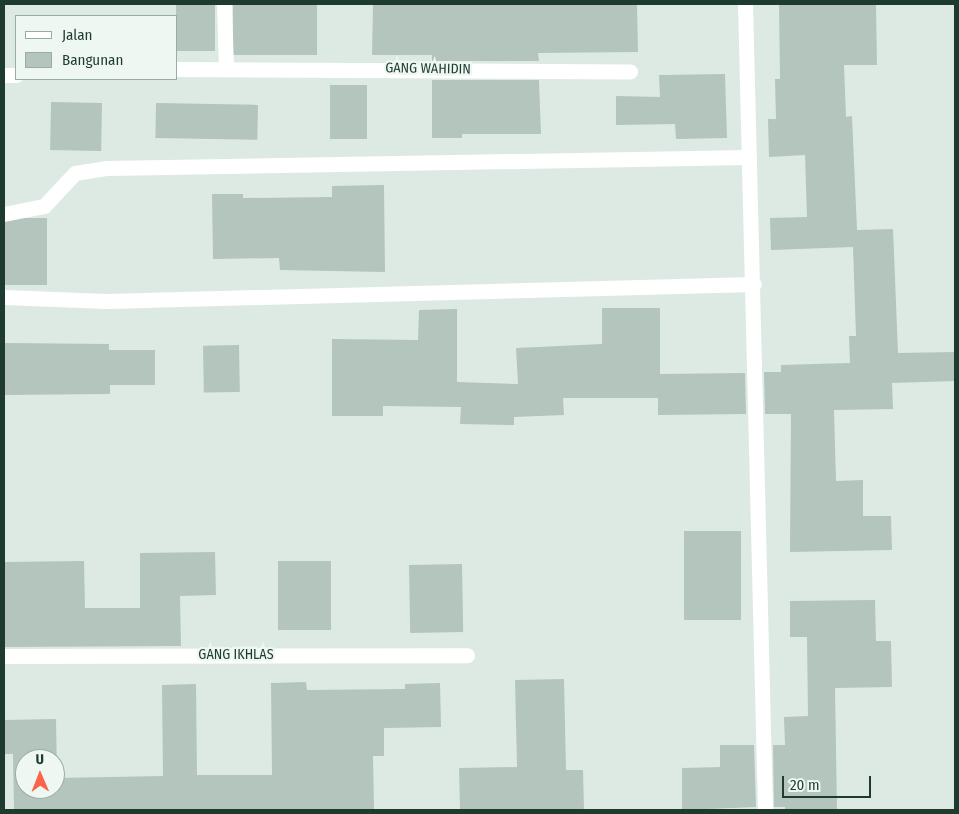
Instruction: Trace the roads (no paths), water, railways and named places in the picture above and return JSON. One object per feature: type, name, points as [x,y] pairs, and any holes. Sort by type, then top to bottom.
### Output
[{"type":"street","points":[[224,4],[226,67]]},
{"type":"street","points":[[745,4],[754,284],[765,810]]},
{"type":"street","name":"GANG WAHIDIN","points":[[178,69],[226,67],[630,71]]},
{"type":"street","points":[[4,214],[44,206],[75,173],[106,168],[749,157]]},
{"type":"street","points":[[4,297],[106,301],[754,284]]},
{"type":"street","name":"GANG IKHLAS","points":[[4,656],[467,655]]}]
